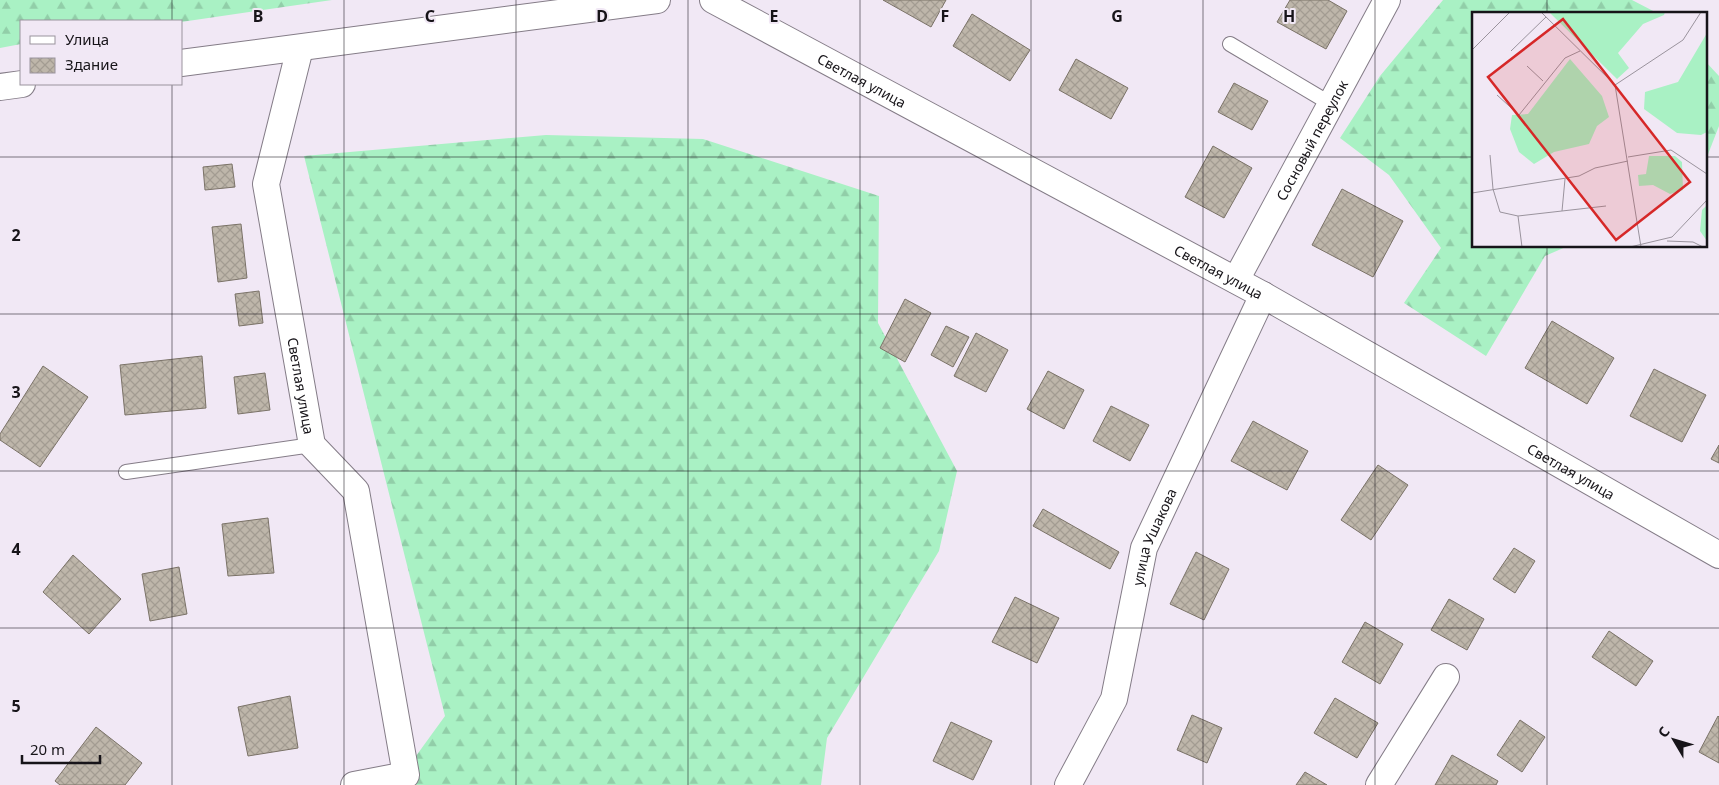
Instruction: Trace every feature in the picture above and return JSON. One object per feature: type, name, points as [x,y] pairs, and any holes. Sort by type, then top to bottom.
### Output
[{"type":"street","points":[[182,63],[657,0]]},
{"type":"street","name":"Светлая улица","points":[[712,0],[1236,280],[1719,555]]},
{"type":"street","name":"Сосновый переулок","points":[[1236,280],[1387,0]]},
{"type":"street","name":"Светлая улица","points":[[300,48],[266,184],[312,445],[356,491],[406,775],[354,785]]},
{"type":"street","points":[[0,86],[20,84]]},
{"type":"street","name":"улица Ушакова","points":[[1068,785],[1114,699],[1144,548],[1262,295]]},
{"type":"street","points":[[1379,785],[1446,677]]},
{"type":"lane","points":[[1230,44],[1331,104]]},
{"type":"lane","points":[[126,472],[312,445]]},
{"type":"green space","points":[[0,0],[332,0],[182,22],[182,20],[20,20],[20,44],[0,48]]},
{"type":"green space","points":[[1443,0],[1632,0],[1655,12],[1472,12],[1472,248],[1563,248],[1545,256],[1486,356],[1404,303],[1441,248],[1389,175],[1340,138],[1380,76]]},
{"type":"green space","points":[[1706,62],[1719,76],[1719,126],[1706,159]]},
{"type":"green space","points":[[546,135],[703,139],[879,196],[878,323],[957,471],[939,551],[827,738],[821,785],[395,785],[445,716],[304,156]]},
{"type":"building","points":[[883,0],[946,0],[931,27]]},
{"type":"building","points":[[1290,0],[1328,0],[1347,11],[1326,49],[1277,22]]},
{"type":"building","points":[[972,14],[1030,50],[1010,81],[953,46]]},
{"type":"building","points":[[1076,59],[1128,88],[1111,119],[1059,90]]},
{"type":"building","points":[[1234,83],[1268,101],[1252,130],[1218,112]]},
{"type":"building","points":[[1213,146],[1252,168],[1224,218],[1185,197]]},
{"type":"building","points":[[232,164],[235,187],[205,190],[203,167]]},
{"type":"building","points":[[1342,189],[1403,221],[1373,277],[1312,245]]},
{"type":"building","points":[[241,224],[247,278],[218,282],[212,227]]},
{"type":"building","points":[[259,291],[263,323],[239,326],[235,294]]},
{"type":"building","points":[[905,299],[931,313],[905,362],[880,348]]},
{"type":"building","points":[[1552,321],[1614,358],[1587,404],[1525,368]]},
{"type":"building","points":[[946,326],[969,337],[953,367],[931,355]]},
{"type":"building","points":[[976,333],[1008,350],[986,392],[954,376]]},
{"type":"building","points":[[202,356],[206,408],[125,415],[120,365]]},
{"type":"building","points":[[43,366],[88,397],[40,467],[0,440],[0,434]]},
{"type":"building","points":[[1654,369],[1706,395],[1682,442],[1630,416]]},
{"type":"building","points":[[1048,371],[1084,390],[1064,429],[1027,409]]},
{"type":"building","points":[[265,373],[270,410],[238,414],[234,377]]},
{"type":"building","points":[[1111,406],[1149,425],[1130,461],[1093,441]]},
{"type":"building","points":[[1253,421],[1308,451],[1287,490],[1231,461]]},
{"type":"building","points":[[1719,445],[1719,463],[1711,459]]},
{"type":"building","points":[[1378,465],[1408,485],[1371,540],[1341,520]]},
{"type":"building","points":[[1043,509],[1119,552],[1110,569],[1033,526]]},
{"type":"building","points":[[268,518],[274,573],[228,576],[222,524]]},
{"type":"building","points":[[1514,548],[1535,561],[1515,593],[1493,579]]},
{"type":"building","points":[[1196,552],[1229,569],[1204,620],[1170,604]]},
{"type":"building","points":[[73,555],[121,599],[89,634],[43,592]]},
{"type":"building","points":[[179,567],[187,614],[150,621],[142,574]]},
{"type":"building","points":[[1015,597],[1059,618],[1037,663],[992,642]]},
{"type":"building","points":[[1449,599],[1484,619],[1467,650],[1431,630]]},
{"type":"building","points":[[1365,622],[1403,644],[1380,684],[1342,662]]},
{"type":"building","points":[[1609,631],[1653,661],[1636,686],[1592,657]]},
{"type":"building","points":[[290,696],[298,748],[248,756],[238,707]]},
{"type":"building","points":[[1335,698],[1378,723],[1357,758],[1314,733]]},
{"type":"building","points":[[1192,715],[1222,728],[1207,763],[1177,750]]},
{"type":"building","points":[[1719,717],[1719,763],[1699,752]]},
{"type":"building","points":[[1520,720],[1545,737],[1522,772],[1497,755]]},
{"type":"building","points":[[951,722],[992,741],[973,780],[933,761]]},
{"type":"building","points":[[96,727],[142,763],[125,785],[60,785],[55,781]]},
{"type":"building","points":[[1452,755],[1498,781],[1496,785],[1435,785]]},
{"type":"building","points":[[1305,772],[1327,785],[1296,785]]}]
